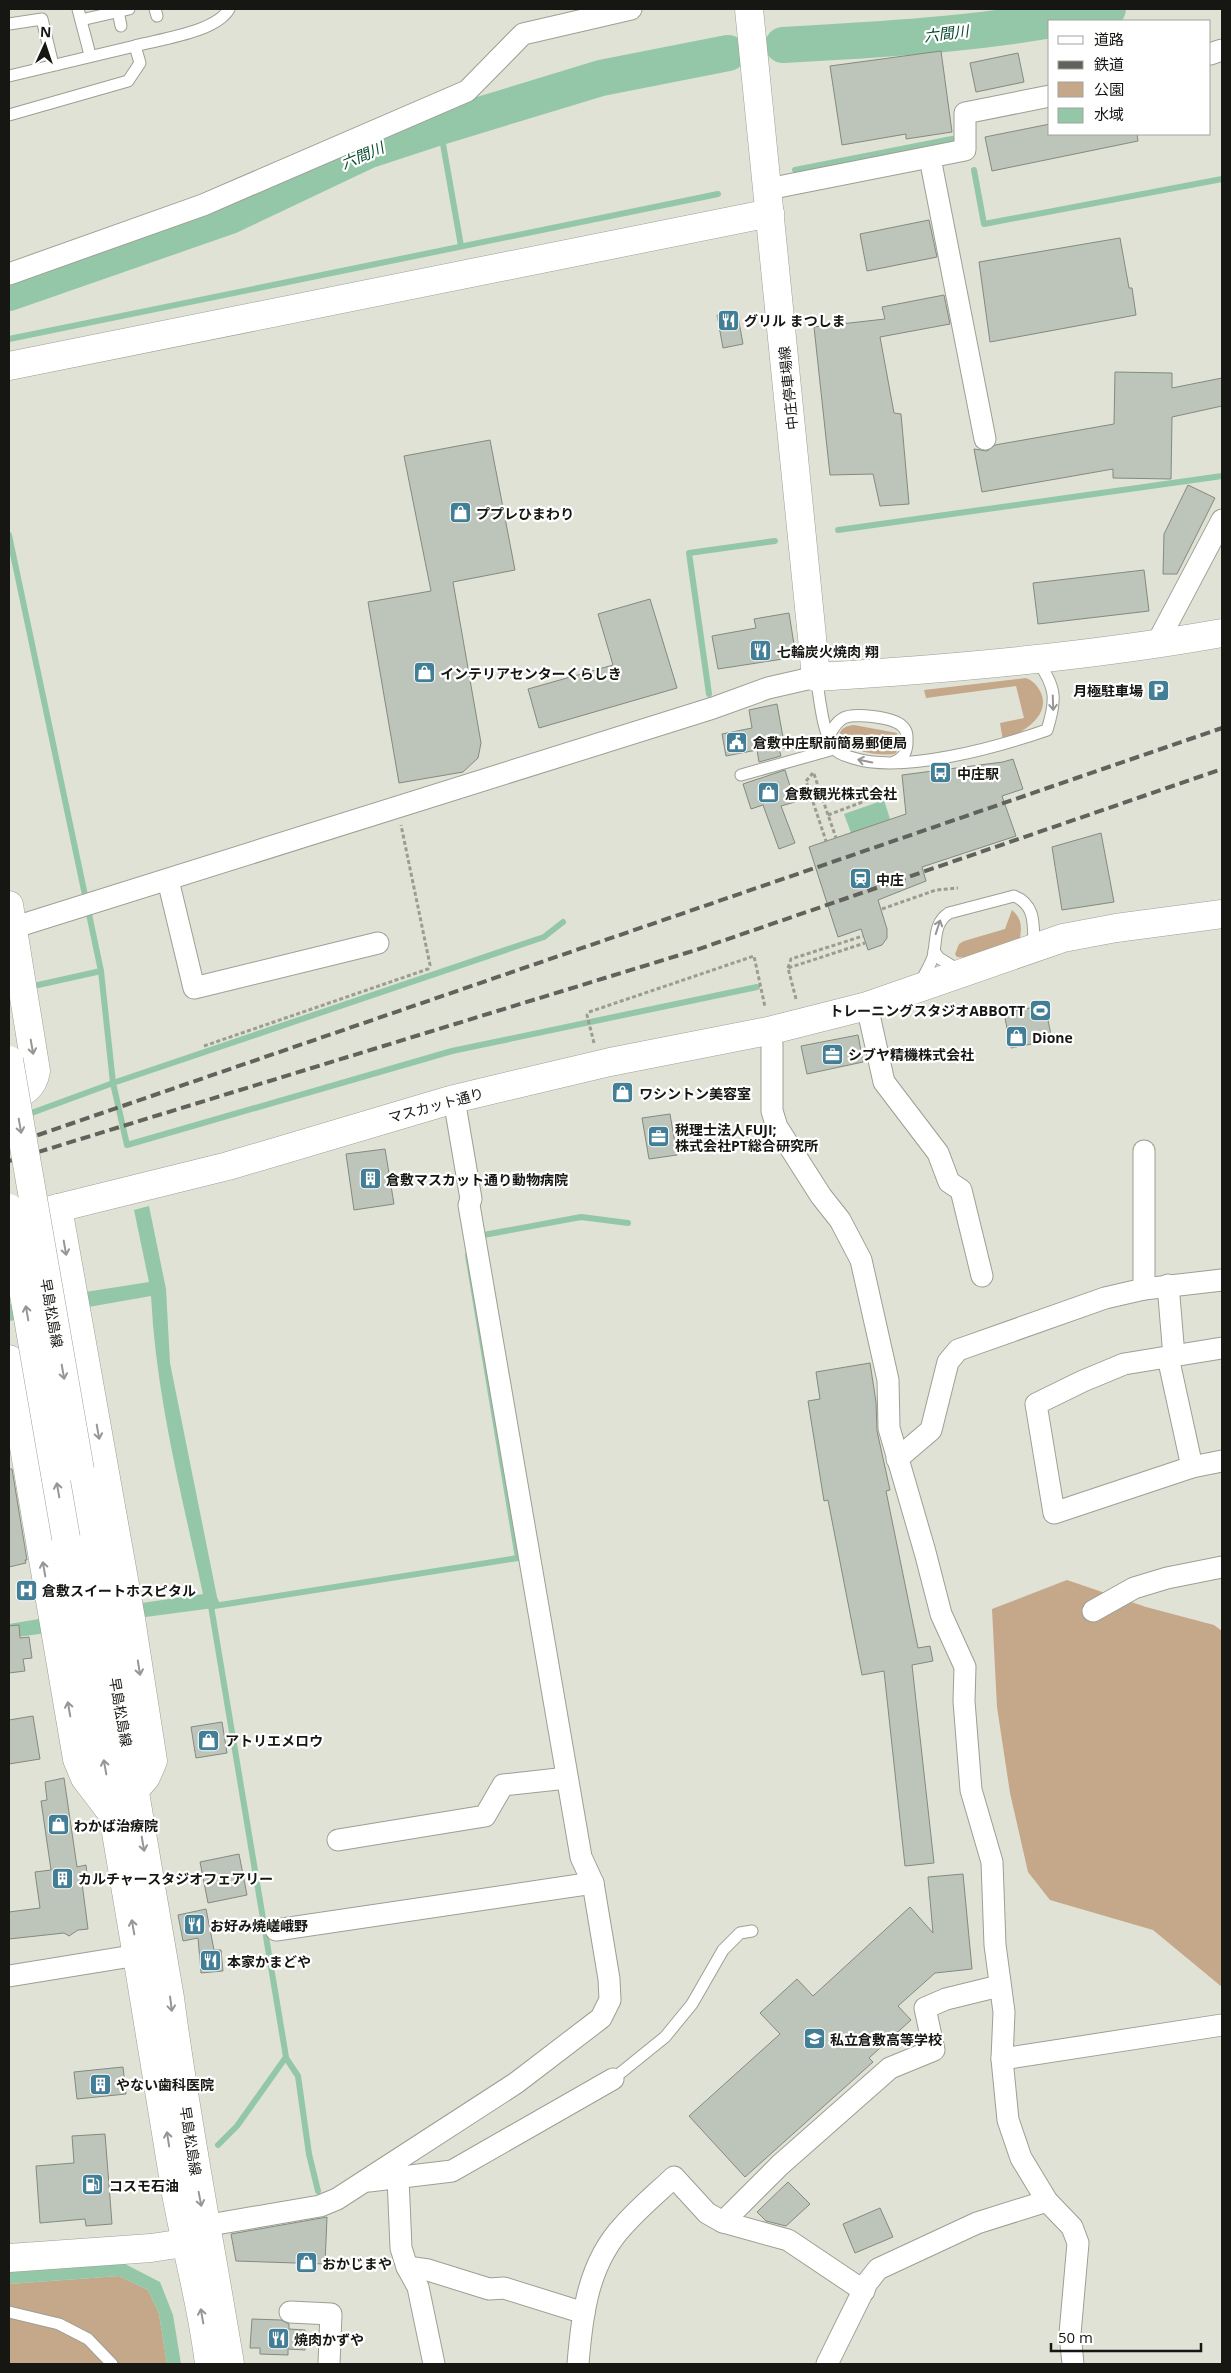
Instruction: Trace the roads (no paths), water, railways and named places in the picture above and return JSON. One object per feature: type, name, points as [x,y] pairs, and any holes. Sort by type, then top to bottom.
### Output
[{"type":"main road","name":"中庄停車場線","points":[[750,9],[816,677]]},
{"type":"main road","points":[[9,366],[769,201]]},
{"type":"main road","points":[[816,677],[933,670],[1156,645],[1222,633]]},
{"type":"main road","name":"マスカット通り","points":[[9,1223],[58,1208],[228,1166],[454,1099],[610,1062],[766,1019],[867,1006],[1063,938],[1116,928],[1222,914]]},
{"type":"main road","points":[[9,1099],[21,1094],[34,1083],[36,1071],[10,921]]},
{"type":"main road","name":"早島松島線","points":[[9,1060],[80,1470],[92,1618],[114,1815],[176,2194],[196,2234],[230,2364]]},
{"type":"main road","name":"早島松島線","points":[[9,1208],[66,1538],[92,1618],[134,1790],[170,1998],[181,2083],[196,2234],[196,2280],[209,2364]]},
{"type":"main road","points":[[58,1208],[75,1302],[92,1618]]},
{"type":"main road","points":[[9,1359],[92,1618]]},
{"type":"main road","points":[[9,2258],[151,2248],[196,2234]]},
{"type":"street","points":[[9,274],[203,205],[467,91],[523,34],[631,9]]},
{"type":"street","points":[[769,201],[965,150],[965,113],[1048,96]]},
{"type":"street","points":[[930,158],[985,439]]},
{"type":"street","points":[[1156,645],[1222,520]]},
{"type":"street","points":[[10,921],[87,905],[713,708],[768,688],[816,677]]},
{"type":"street","points":[[168,880],[194,988],[378,943]]},
{"type":"street","points":[[867,1006],[884,1082],[938,1153],[949,1182],[961,1190],[982,1276]]},
{"type":"street","points":[[766,1019],[772,1045],[772,1110],[778,1127],[821,1196],[840,1220],[861,1260],[888,1380],[889,1428],[925,1552],[940,1614],[965,1667],[964,1701],[972,1790],[992,1862],[995,1945],[1004,2012],[1002,2059],[1008,2120],[1021,2158],[1047,2201],[1072,2227],[1078,2243],[1070,2334],[1073,2364]]},
{"type":"street","points":[[196,2234],[320,2206],[337,2199],[516,2083],[601,2018],[610,2000],[609,1979],[593,1883],[581,1857],[469,1206],[471,1199],[454,1099]]},
{"type":"street","points":[[1144,1151],[1144,1289]]},
{"type":"street","points":[[897,1459],[931,1430],[948,1362],[958,1350],[1105,1298],[1168,1285],[1222,1280]]},
{"type":"street","points":[[1168,1285],[1171,1356],[1192,1466]]},
{"type":"street","points":[[1222,1348],[1124,1364],[1082,1381],[1036,1404],[1054,1514],[1192,1466],[1222,1461]]},
{"type":"street","points":[[1093,1611],[1134,1588],[1166,1578],[1222,1566]]},
{"type":"street","points":[[338,1840],[485,1816],[503,1785],[568,1778]]},
{"type":"street","points":[[276,1930],[593,1883]]},
{"type":"street","points":[[9,1976],[138,1955]]},
{"type":"street","points":[[723,2222],[780,2165],[890,2068],[934,2050],[925,2008],[946,1999],[999,1986]]},
{"type":"street","points":[[1002,2059],[1222,2025]]},
{"type":"street","points":[[366,2181],[452,2171],[613,2079]]},
{"type":"street","points":[[578,2364],[588,2288],[604,2251],[623,2225],[674,2177],[707,2213],[723,2222],[788,2240],[864,2291]]},
{"type":"street","points":[[398,2178],[401,2248],[407,2267],[418,2287],[434,2364]]},
{"type":"street","points":[[826,2364],[864,2291],[878,2269],[977,2223],[1047,2201]]},
{"type":"street","points":[[407,2267],[428,2270],[489,2289],[504,2288],[584,2313]]},
{"type":"street","points":[[290,2312],[331,2314],[329,2364]]},
{"type":"lane","points":[[9,76],[205,27],[224,17],[229,9]]},
{"type":"lane","points":[[90,55],[79,14],[123,10],[121,26]]},
{"type":"lane","points":[[9,24],[42,19],[53,65]]},
{"type":"lane","points":[[9,114],[128,81],[140,63],[135,46]]},
{"type":"lane","points":[[816,677],[828,738],[834,749],[839,753],[863,761],[891,764],[1004,745],[1047,730],[1054,708],[1051,679],[1036,658]]},
{"type":"lane","points":[[828,738],[836,724],[844,718],[862,716],[889,719],[902,725],[907,734],[906,751],[902,758],[891,764]]},
{"type":"lane","points":[[741,775],[834,749]]},
{"type":"lane","points":[[916,989],[933,958],[937,928],[942,918],[949,913],[1014,896],[1029,906],[1033,916],[1034,948]]},
{"type":"lane","points":[[934,951],[950,966],[964,972]]},
{"type":"lane","points":[[613,2079],[666,2037],[692,2004],[723,1950],[740,1933],[752,1931]]},
{"type":"lane","points":[[9,2312],[59,2324],[88,2339],[112,2364]]},
{"type":"water","points":[[884,800],[890,819],[851,833],[844,814]]},
{"type":"water","points":[[149,1206],[166,1289],[170,1363],[217,1597],[221,1607],[138,1618],[135,1604],[203,1594],[164,1409],[158,1371],[151,1296],[9,1321],[9,1304],[149,1282],[134,1210]]},
{"type":"water","points":[[45,1618],[47,1633],[9,1638],[9,1624]]},
{"type":"water","points":[[125,2264],[160,2282],[173,2315],[181,2364],[167,2364],[159,2314],[148,2290],[119,2276],[9,2284],[9,2270]]},
{"type":"waterway","name":"六間川","points":[[1050,20],[1108,9]]},
{"type":"waterway","name":"六間川","points":[[783,45],[946,34],[1048,20]]},
{"type":"waterway","name":"六間川","points":[[9,293],[230,216],[367,151],[601,78],[728,53]]},
{"type":"waterway","points":[[440,127],[461,246]]},
{"type":"waterway","points":[[795,170],[952,139]]},
{"type":"waterway","points":[[974,170],[984,224],[1222,179]]},
{"type":"waterway","points":[[9,339],[718,194]]},
{"type":"waterway","points":[[838,530],[1222,476]]},
{"type":"waterway","points":[[9,535],[101,971],[113,1083],[26,1115]]},
{"type":"waterway","points":[[709,694],[689,553],[775,541]]},
{"type":"waterway","points":[[563,922],[544,937],[113,1083],[127,1145],[452,1051],[757,987]]},
{"type":"waterway","points":[[29,987],[101,971]]},
{"type":"waterway","points":[[478,1236],[581,1217],[628,1223]]},
{"type":"waterway","points":[[214,1606],[518,1558],[468,1255]]},
{"type":"waterway","points":[[210,1600],[286,2057],[237,2126],[218,2145]]},
{"type":"waterway","points":[[286,2058],[298,2076],[309,2154],[318,2191]]},
{"type":"railway","points":[[9,1145],[1222,728]]},
{"type":"railway","points":[[9,1161],[696,950],[1222,769]]},
{"type":"place","name":"グリル まつしま","points":[[728,320]]},
{"type":"place","name":"ププレひまわり","points":[[460,513]]},
{"type":"place","name":"七輪炭火焼肉 翔","points":[[761,651]]},
{"type":"place","name":"インテリアセンターくらしき","points":[[424,673]]},
{"type":"place","name":"月極駐車場","points":[[1159,690]]},
{"type":"place","name":"倉敷中庄駅前簡易郵便局","points":[[737,742]]},
{"type":"place","name":"中庄駅","points":[[941,773]]},
{"type":"place","name":"倉敷観光株式会社","points":[[769,793]]},
{"type":"place","name":"中庄","points":[[860,879]]},
{"type":"place","name":"トレーニングスタジオABBOTT","points":[[1041,1010]]},
{"type":"place","name":"Dione","points":[[1016,1037]]},
{"type":"place","name":"シブヤ精機株式会社","points":[[832,1054]]},
{"type":"place","name":"ワシントン美容室","points":[[623,1093]]},
{"type":"place","name":"税理士法人FUJI; 株式会社PT総合研究所","points":[[659,1137]]},
{"type":"place","name":"倉敷マスカット通り動物病院","points":[[370,1179]]},
{"type":"place","name":"倉敷スイートホスピタル","points":[[26,1590]]},
{"type":"place","name":"アトリエメロウ","points":[[209,1740]]},
{"type":"place","name":"わかば治療院","points":[[58,1825]]},
{"type":"place","name":"カルチャースタジオフェアリー","points":[[62,1878]]},
{"type":"place","name":"お好み焼嵯峨野","points":[[194,1925]]},
{"type":"place","name":"本家かまどや","points":[[211,1961]]},
{"type":"place","name":"私立倉敷高等学校","points":[[814,2039]]},
{"type":"place","name":"やない歯科医院","points":[[100,2084]]},
{"type":"place","name":"コスモ石油","points":[[93,2185]]},
{"type":"place","name":"おかじまや","points":[[306,2263]]},
{"type":"place","name":"焼肉かずや","points":[[278,2339]]}]
